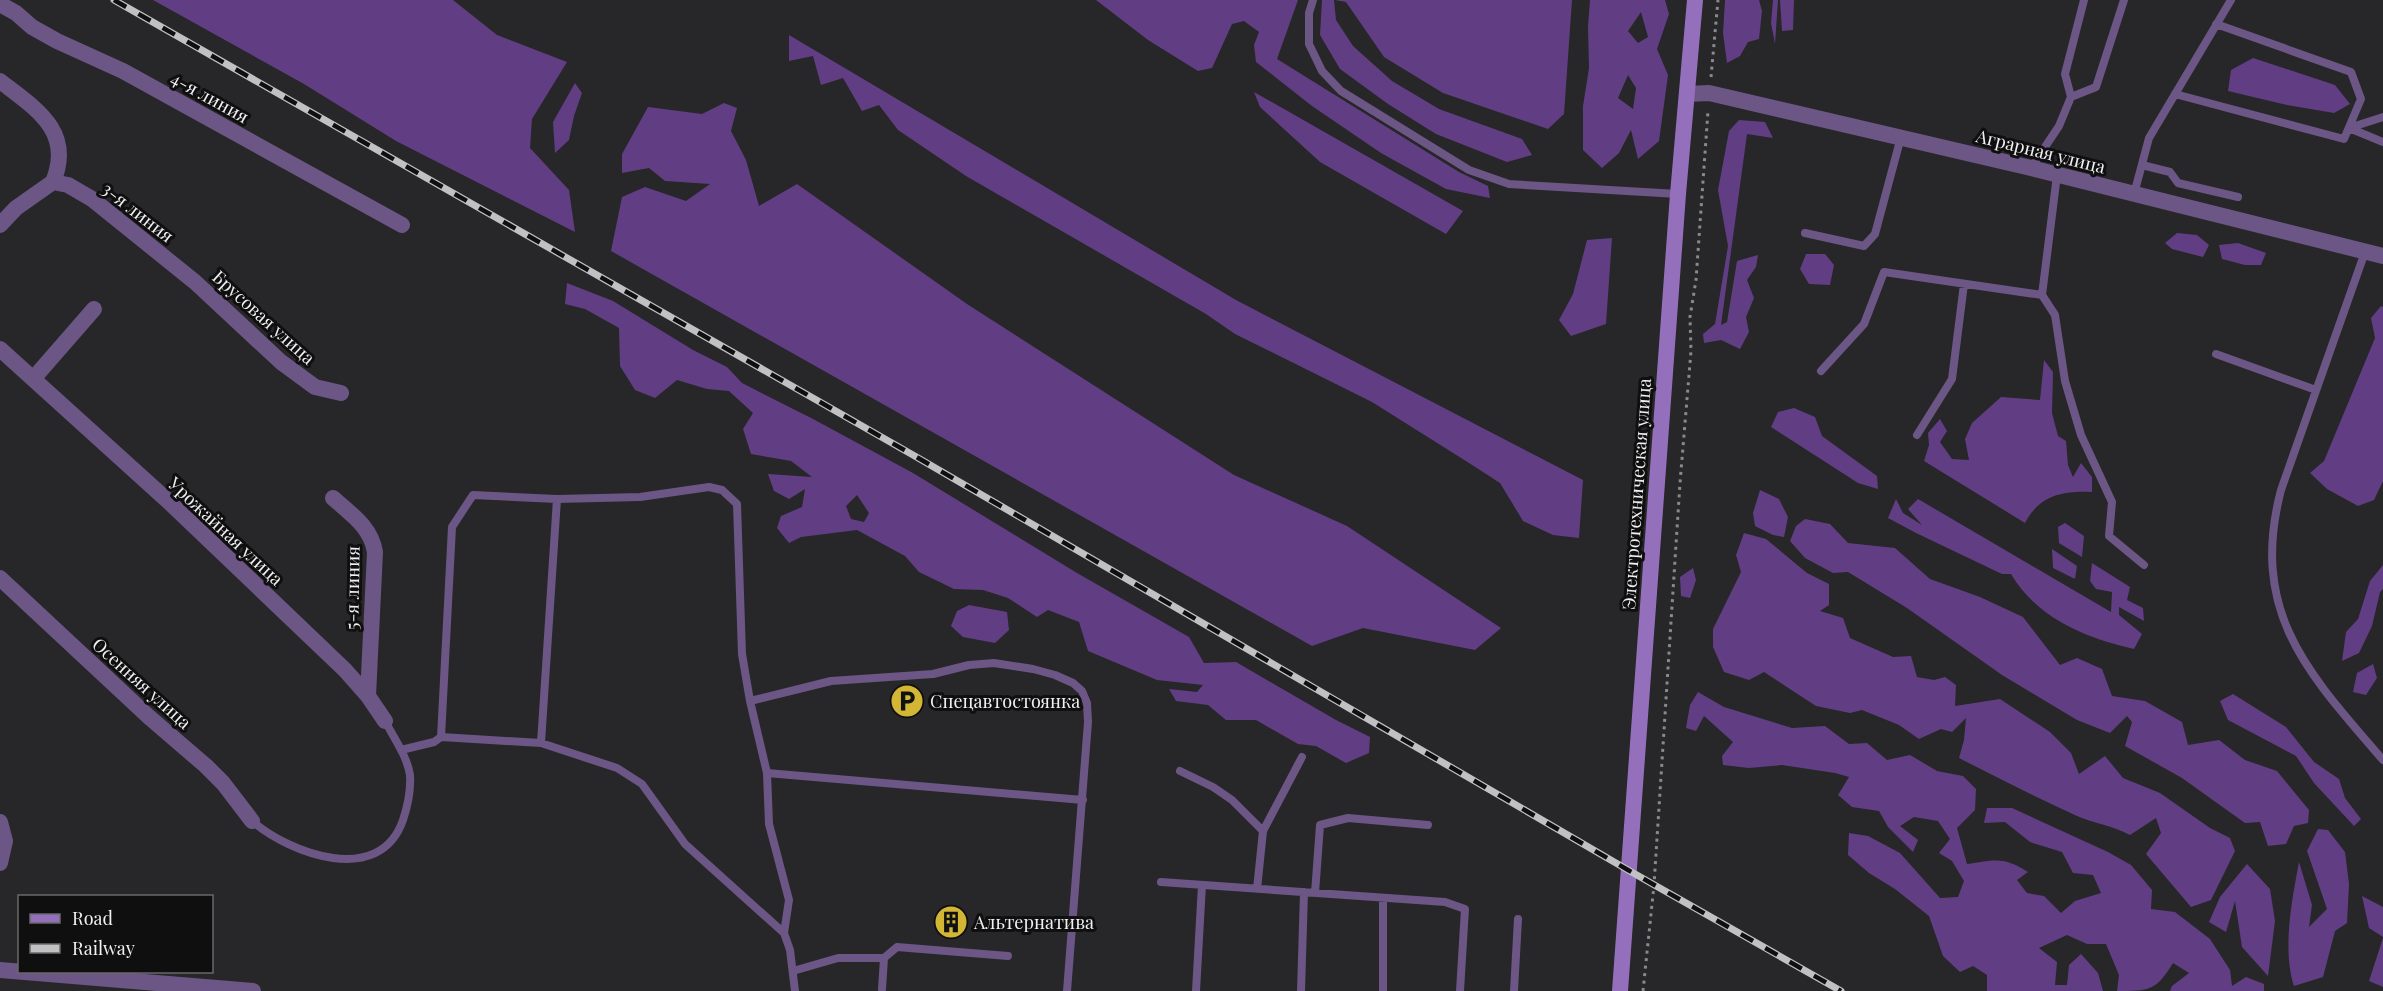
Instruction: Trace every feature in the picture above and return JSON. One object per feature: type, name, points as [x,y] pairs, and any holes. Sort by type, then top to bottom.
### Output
[{"type":"main road","name":"Электротехническая улица","points":[[1620,991],[1678,194],[1695,0]]},
{"type":"street","name":"4-я линия","points":[[0,3],[32,27],[57,41],[123,71],[402,225]]},
{"type":"street","points":[[0,81],[38,110],[54,129],[59,148],[60,166],[52,182],[16,208],[0,225]]},
{"type":"street","name":"Аграрная улица","points":[[1687,94],[1709,93],[1901,137],[2383,256]]},
{"type":"street","name":"3-я линия","points":[[52,182],[68,185],[93,200],[195,282]]},
{"type":"street","name":"Брусовая улица","points":[[195,282],[281,362],[315,387],[341,393]]},
{"type":"street","points":[[32,378],[94,309]]},
{"type":"street","name":"Урожайная улица","points":[[0,349],[176,509],[345,670],[368,696],[385,721]]},
{"type":"street","name":"5-я линия","points":[[333,498],[358,519],[373,538],[375,552],[368,696]]},
{"type":"street","name":"Осенняя улица","points":[[0,578],[149,717],[206,766],[223,783],[252,821]]},
{"type":"street","points":[[0,822],[5,842],[0,862]]},
{"type":"street","points":[[0,970],[18,971]]},
{"type":"street","points":[[36,973],[253,991]]},
{"type":"lane","points":[[1313,0],[1309,13],[1309,44],[1322,71],[1341,91],[1469,170],[1509,184],[1678,194]]},
{"type":"lane","points":[[2031,168],[2058,126],[2071,97],[2065,74],[2084,0]]},
{"type":"lane","points":[[2071,97],[2096,87],[2124,0]]},
{"type":"lane","points":[[2134,194],[2149,138],[2231,0]]},
{"type":"lane","points":[[2175,94],[2344,139],[2361,99],[2351,72],[2216,24]]},
{"type":"lane","points":[[2349,128],[2383,117]]},
{"type":"lane","points":[[2349,128],[2383,142]]},
{"type":"lane","points":[[1805,233],[1864,246],[1875,234],[1901,137]]},
{"type":"lane","points":[[2142,165],[2170,172],[2178,183],[2238,197]]},
{"type":"lane","points":[[2057,175],[2043,295],[2055,315],[2065,381],[2081,435],[2112,502],[2109,536],[2144,566]]},
{"type":"lane","points":[[2365,252],[2281,490],[2275,514],[2271,558],[2274,589],[2283,623],[2308,669],[2383,760]]},
{"type":"lane","points":[[1821,371],[1864,324],[1884,272],[2043,295]]},
{"type":"lane","points":[[1917,435],[1952,379],[1964,284]]},
{"type":"lane","points":[[2216,354],[2316,390]]},
{"type":"lane","points":[[441,737],[452,527],[472,495],[557,499],[640,497],[709,487],[722,490],[731,496],[737,504],[742,654],[767,773],[769,824],[789,900],[784,933],[790,950],[795,991]]},
{"type":"lane","points":[[541,743],[557,499]]},
{"type":"lane","points":[[750,700],[831,681],[933,674],[982,663],[1011,664],[1073,682],[1082,691],[1087,704],[1088,722],[1067,991]]},
{"type":"lane","points":[[252,821],[265,832],[290,846],[330,859],[350,859],[387,847],[400,831],[409,803],[410,774],[401,750],[385,721]]},
{"type":"lane","points":[[401,750],[434,742],[441,737],[541,743],[617,768],[642,784],[685,844],[784,933]]},
{"type":"lane","points":[[1257,889],[1263,831],[1302,757]]},
{"type":"lane","points":[[1180,771],[1213,787],[1232,800],[1263,831]]},
{"type":"lane","points":[[767,773],[1083,800]]},
{"type":"lane","points":[[1315,893],[1320,825],[1348,818],[1428,825]]},
{"type":"lane","points":[[1161,882],[1445,902],[1466,909],[1460,991]]},
{"type":"lane","points":[[1196,991],[1202,885]]},
{"type":"lane","points":[[1301,991],[1304,892]]},
{"type":"lane","points":[[1383,898],[1383,991]]},
{"type":"lane","points":[[1514,991],[1518,919]]},
{"type":"lane","points":[[793,971],[837,958],[884,958],[897,946],[1008,956]]},
{"type":"lane","points":[[882,989],[884,958]]},
{"type":"path","points":[[1643,991],[1654,885],[1690,351],[1690,317],[1696,280],[1718,0]]},
{"type":"shaded area","points":[[153,0],[453,0],[497,35],[567,62],[532,119],[530,148],[569,190],[575,232],[396,141],[304,84]]},
{"type":"shaded area","points":[[1096,0],[1298,0],[1277,59],[1459,172],[1488,186],[1490,198],[1446,189],[1381,153],[1312,106],[1256,62],[1254,45],[1259,32],[1244,21],[1232,24],[1212,68],[1198,71],[1148,40]]},
{"type":"shaded area","points":[[1322,0],[1334,0],[1336,20],[1353,46],[1392,81],[1439,109],[1522,139],[1532,155],[1507,162],[1436,134],[1388,104],[1340,69],[1320,35]]},
{"type":"shaded area","points":[[1335,0],[1572,0],[1564,114],[1548,129],[1443,93],[1384,57],[1346,2]]},
{"type":"shaded area","points":[[1590,0],[1665,0],[1669,14],[1657,49],[1668,75],[1659,141],[1638,159],[1631,130],[1619,153],[1602,168],[1583,150],[1583,106],[1589,68]],"holes":[[[1641,12],[1648,37],[1638,43],[1628,31]],[[1628,75],[1636,88],[1633,109],[1618,98]]]},
{"type":"shaded area","points":[[1725,0],[1759,0],[1762,11],[1759,39],[1748,42],[1740,56],[1727,63],[1723,33]]},
{"type":"shaded area","points":[[1773,0],[1778,0],[1775,44],[1771,23]]},
{"type":"shaded area","points":[[1780,0],[1794,0],[1793,30],[1782,31]]},
{"type":"shaded area","points":[[789,35],[1236,300],[1583,480],[1579,538],[1553,535],[1523,521],[1500,483],[1372,402],[1235,334],[1206,314],[966,176],[898,130],[879,105],[862,111],[843,78],[821,85],[813,56],[789,61]]},
{"type":"shaded area","points":[[2253,58],[2335,85],[2350,104],[2334,113],[2228,91],[2231,70]]},
{"type":"shaded area","points":[[575,83],[582,93],[569,140],[555,153],[553,122]]},
{"type":"shaded area","points":[[1254,92],[1463,211],[1446,234],[1320,162],[1260,107]]},
{"type":"shaded area","points":[[724,103],[737,108],[731,131],[746,160],[759,206],[797,184],[967,304],[1234,475],[1347,526],[1501,628],[1475,650],[1363,628],[1312,646],[611,251],[622,197],[645,187],[686,201],[710,184],[665,181],[649,168],[622,173],[622,154],[648,107],[702,114]]},
{"type":"shaded area","points":[[1739,120],[1765,122],[1773,138],[1747,134],[1721,325],[1727,322],[1737,261],[1758,255],[1756,267],[1747,280],[1754,298],[1746,317],[1749,332],[1740,349],[1721,340],[1704,343],[1703,334],[1715,324],[1728,246],[1718,190],[1729,131]]},
{"type":"shaded area","points":[[2177,233],[2197,235],[2209,245],[2203,257],[2172,249],[2165,243]]},
{"type":"shaded area","points":[[1612,238],[1606,324],[1571,336],[1559,320],[1573,294],[1587,240]]},
{"type":"shaded area","points":[[2238,243],[2266,253],[2261,265],[2245,265],[2222,259],[2219,245]]},
{"type":"shaded area","points":[[1806,254],[1825,254],[1834,265],[1830,285],[1809,284],[1800,269]]},
{"type":"shaded area","points":[[567,283],[613,301],[693,350],[727,367],[742,383],[913,473],[1077,573],[1189,637],[1204,663],[1236,662],[1370,737],[1369,753],[1346,763],[1316,746],[1298,744],[1256,720],[1226,720],[1208,705],[1176,701],[1169,689],[1197,692],[1203,685],[1157,680],[1088,651],[1079,622],[1048,610],[1037,617],[1008,598],[983,590],[954,589],[919,572],[905,556],[857,530],[801,537],[789,543],[777,528],[781,516],[802,507],[805,489],[789,499],[774,491],[768,474],[812,477],[791,461],[751,454],[743,429],[753,413],[729,391],[707,389],[677,380],[655,398],[635,390],[620,366],[619,328],[585,309],[565,304]],"holes":[[[857,495],[869,513],[864,522],[851,519],[846,506]]]},
{"type":"shaded area","points":[[2381,306],[2383,307],[2383,481],[2374,500],[2358,506],[2327,489],[2310,473],[2324,461],[2375,338],[2371,318]]},
{"type":"shaded area","points":[[2044,360],[2053,372],[2052,413],[2058,436],[2066,441],[2068,465],[2073,477],[2081,463],[2092,477],[2092,492],[2071,492],[2053,497],[2038,506],[2025,523],[1924,461],[1929,445],[1928,433],[1940,419],[1947,431],[1940,442],[1952,459],[1969,460],[1965,439],[1972,423],[2001,397],[2040,400]]},
{"type":"shaded area","points":[[1794,408],[1815,417],[1822,436],[1877,476],[1878,489],[1858,483],[1771,427],[1778,412]]},
{"type":"shaded area","points":[[1760,490],[1779,499],[1788,517],[1784,537],[1773,535],[1755,526],[1753,513]]},
{"type":"shaded area","points":[[1896,499],[1903,513],[1922,525],[1908,509],[1918,499],[2111,612],[2112,592],[2096,589],[2090,581],[2092,563],[2130,587],[2127,600],[2143,608],[2144,621],[2119,607],[2119,615],[2142,634],[2134,649],[2098,639],[2064,624],[2034,603],[2011,574],[2002,574],[1888,518]]},
{"type":"shaded area","points":[[1805,519],[1830,524],[1848,543],[1895,548],[1930,579],[1980,597],[2023,617],[2060,665],[2077,658],[2102,669],[2112,696],[2145,701],[2182,722],[2188,745],[2219,740],[2245,760],[2277,771],[2309,810],[2308,823],[2294,826],[2286,844],[2268,846],[2260,822],[2245,823],[2182,778],[2125,746],[2132,722],[2127,716],[2110,733],[2077,720],[2002,675],[1907,608],[1848,572],[1833,573],[1805,558],[1790,541],[1796,526]]},
{"type":"shaded area","points":[[2065,523],[2084,536],[2082,557],[2059,543],[2058,527]]},
{"type":"shaded area","points":[[1744,533],[1766,539],[1807,573],[1829,584],[1829,605],[1820,611],[1843,618],[1850,638],[1893,657],[1911,656],[1917,677],[1934,680],[1945,677],[1956,685],[1955,706],[2000,699],[2050,732],[2071,753],[2079,774],[2105,756],[2123,778],[2160,793],[2210,828],[2230,838],[2235,851],[2211,900],[2191,907],[2146,854],[2161,833],[2156,818],[2130,835],[2077,816],[1959,758],[1964,740],[1966,718],[1952,732],[1941,729],[1919,739],[1899,725],[1862,710],[1850,713],[1816,706],[1764,672],[1749,680],[1724,672],[1713,647],[1713,629],[1741,572],[1736,555]]},
{"type":"shaded area","points":[[2052,549],[2077,566],[2075,579],[2053,568]]},
{"type":"shaded area","points":[[2383,565],[2383,589],[2380,592],[2372,626],[2359,653],[2342,661],[2346,632],[2358,619],[2370,581]]},
{"type":"shaded area","points":[[1693,568],[1696,580],[1690,598],[1681,596],[1680,577]]},
{"type":"shaded area","points":[[969,605],[1007,612],[1009,630],[995,643],[963,637],[951,626],[957,611]]},
{"type":"shaded area","points":[[2373,664],[2377,678],[2366,695],[2353,692],[2357,673]]},
{"type":"shaded area","points":[[1698,692],[1724,707],[1792,728],[1825,726],[1849,744],[1867,743],[1887,760],[1910,755],[1937,771],[1963,776],[1976,789],[1975,810],[1957,828],[1967,864],[1999,860],[2012,863],[2028,872],[2017,880],[2027,893],[2044,896],[2061,913],[2075,901],[2101,893],[2093,875],[2073,873],[2062,852],[2030,842],[2005,822],[1984,823],[1987,808],[2012,808],[2108,852],[2131,865],[2152,890],[2151,909],[2175,912],[2210,939],[2230,970],[2232,986],[2246,977],[2264,984],[2264,991],[2170,991],[2172,986],[2189,973],[2173,963],[2162,979],[2151,988],[2117,991],[2119,975],[2106,944],[2087,944],[2067,935],[2039,948],[2057,962],[2055,985],[2067,985],[2069,965],[2081,954],[2098,973],[2103,991],[1987,991],[1987,975],[1973,966],[1960,972],[1943,956],[1929,916],[1848,855],[1849,833],[1868,836],[1900,853],[1940,898],[1958,897],[1964,881],[1952,861],[1939,853],[1950,839],[1938,821],[1914,817],[1900,826],[1918,840],[1913,852],[1888,827],[1879,811],[1852,807],[1838,795],[1849,777],[1782,765],[1749,768],[1723,765],[1722,756],[1733,742],[1704,716],[1696,731],[1686,728],[1690,705]]},
{"type":"shaded area","points":[[2233,694],[2286,727],[2314,762],[2339,779],[2345,798],[2361,819],[2354,826],[2314,783],[2296,756],[2228,720],[2220,701]]},
{"type":"shaded area","points":[[2318,829],[2328,830],[2345,852],[2349,884],[2347,923],[2335,931],[2323,977],[2294,986],[2290,972],[2288,941],[2299,862],[2312,905],[2309,927],[2327,909],[2307,851]]},
{"type":"shaded area","points":[[2247,864],[2270,889],[2275,921],[2268,976],[2242,947],[2235,901],[2226,932],[2209,922],[2220,897]]},
{"type":"shaded area","points":[[2362,896],[2383,907],[2383,937],[2369,928]]},
{"type":"shaded area","points":[[2383,938],[2383,987],[2369,981]]},
{"type":"railway","points":[[114,0],[913,455],[1841,991]]},
{"type":"place","name":"Спецавтостоянка","points":[[907,701]]},
{"type":"place","name":"Альтернатива","points":[[951,922]]}]
